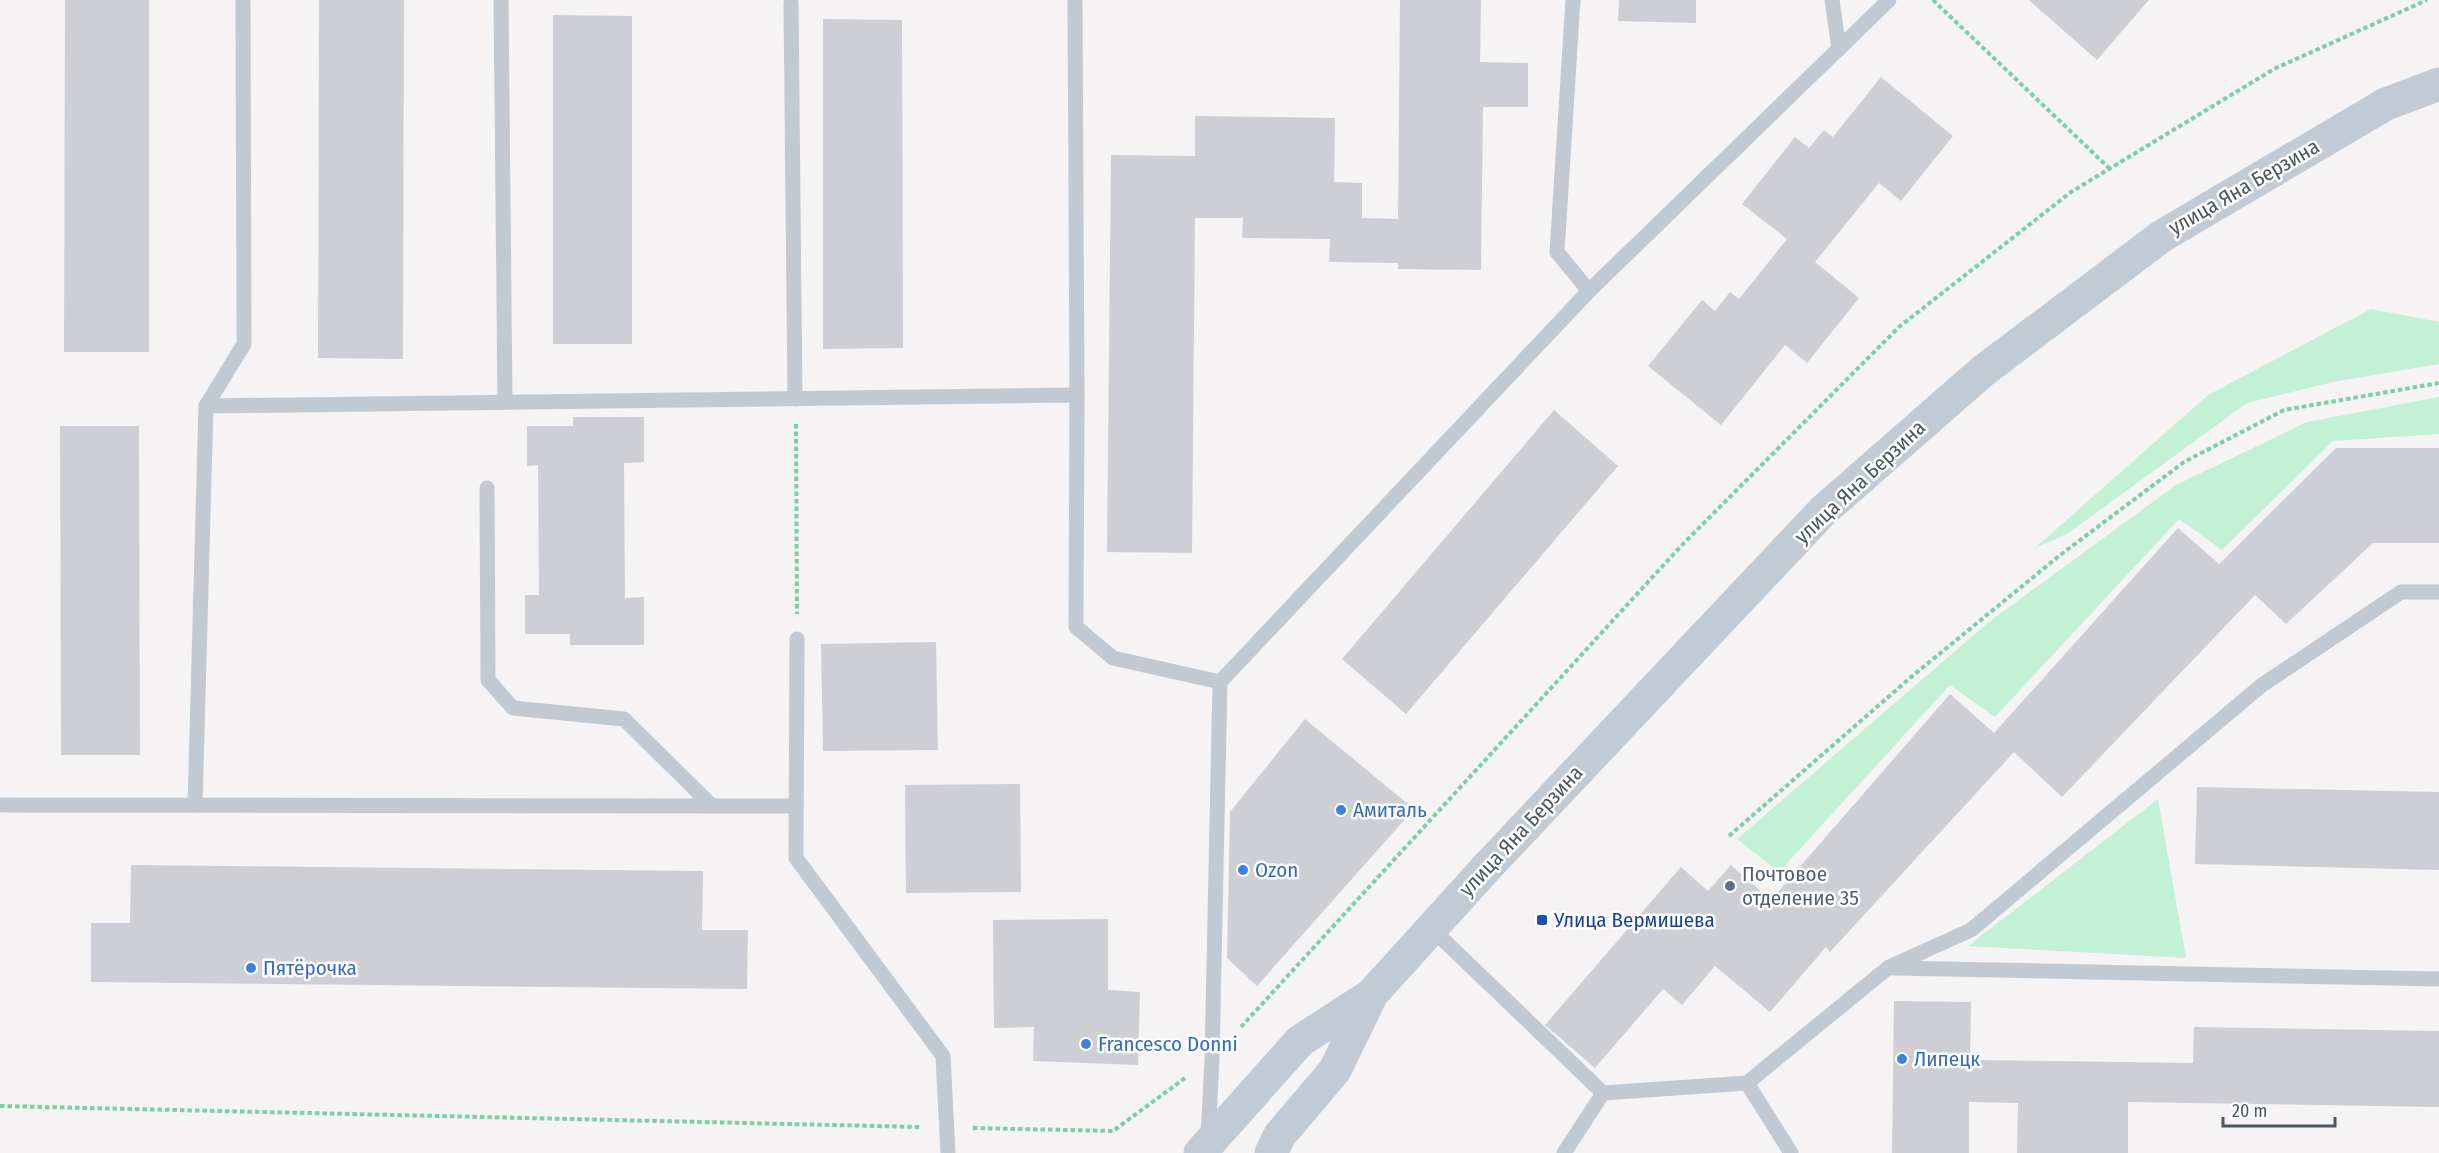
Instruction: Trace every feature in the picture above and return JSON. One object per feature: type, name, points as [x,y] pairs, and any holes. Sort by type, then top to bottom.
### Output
[{"type":"main road","name":"улица Яна Берзина","points":[[1372,994],[1431,928],[1823,511],[1983,371],[2162,236],[2386,104],[2439,84]]},
{"type":"main road","points":[[1205,1150],[1300,1041],[1372,994]]},
{"type":"main road","points":[[1271,1153],[1280,1135],[1335,1070],[1372,994]]},
{"type":"lane","points":[[195,805],[206,406],[244,344],[243,0]]},
{"type":"lane","points":[[501,0],[505,402]]},
{"type":"lane","points":[[1075,0],[1076,627],[1113,658],[1220,682]]},
{"type":"lane","points":[[1572,0],[1557,252],[1589,291]]},
{"type":"lane","points":[[1832,0],[1839,49]]},
{"type":"lane","points":[[1205,1150],[1212,1059],[1220,682],[1589,291],[1889,0]]},
{"type":"lane","points":[[791,3],[795,399]]},
{"type":"lane","points":[[206,406],[1077,395]]},
{"type":"lane","points":[[487,488],[488,680],[513,708],[624,719],[712,806]]},
{"type":"lane","points":[[1431,928],[1603,1093],[1747,1083],[1889,968],[1971,930],[2262,685],[2401,592],[2439,592]]},
{"type":"lane","points":[[797,639],[796,858],[943,1056],[948,1153]]},
{"type":"lane","points":[[0,805],[796,806]]},
{"type":"lane","points":[[1889,968],[2439,979]]},
{"type":"lane","points":[[1747,1083],[1791,1153]]},
{"type":"lane","points":[[1564,1153],[1603,1093]]},
{"type":"path","points":[[1933,0],[2110,169]]},
{"type":"path","points":[[0,1106],[1113,1131],[1212,1059],[1681,546],[1899,327],[2071,192],[2274,69],[2427,0]]},
{"type":"path","points":[[1730,836],[1919,670],[2059,556],[2184,462],[2284,410],[2439,383]]},
{"type":"path","points":[[795,399],[797,639]]},
{"type":"green space","points":[[2371,309],[2439,322],[2439,364],[2333,382],[2247,403],[2067,534],[2035,548],[2208,395]]},
{"type":"green space","points":[[2439,397],[2439,434],[2333,441],[2222,550],[2179,519],[1995,717],[1950,685],[1779,872],[1737,839],[1990,621],[2176,485],[2307,422]]},
{"type":"green space","points":[[2158,799],[2186,958],[1968,946]]},
{"type":"building","points":[[65,0],[149,0],[149,352],[64,352]]},
{"type":"building","points":[[319,0],[404,0],[403,359],[318,358]]},
{"type":"building","points":[[1400,0],[1481,0],[1480,62],[1528,63],[1528,107],[1483,107],[1481,270],[1398,269],[1398,263],[1329,262],[1330,239],[1242,238],[1243,218],[1195,218],[1192,553],[1107,552],[1111,155],[1195,156],[1195,116],[1335,118],[1334,182],[1362,183],[1362,218],[1398,219]]},
{"type":"building","points":[[1619,0],[1696,0],[1696,23],[1618,21]]},
{"type":"building","points":[[2029,0],[2149,0],[2097,60]]},
{"type":"building","points":[[553,15],[632,16],[632,344],[553,344]]},
{"type":"building","points":[[823,19],[902,20],[903,348],[823,349]]},
{"type":"building","points":[[1881,77],[1953,136],[1901,201],[1879,183],[1815,262],[1859,298],[1807,363],[1785,345],[1721,425],[1648,366],[1702,300],[1715,311],[1730,292],[1739,299],[1787,239],[1742,204],[1795,137],[1809,148],[1824,130],[1833,137]]},
{"type":"building","points":[[1554,410],[1618,466],[1406,714],[1342,659]]},
{"type":"building","points":[[573,417],[644,417],[644,462],[624,463],[625,598],[644,597],[644,645],[570,645],[570,634],[525,634],[525,595],[539,595],[538,465],[527,466],[527,426],[573,426]]},
{"type":"building","points":[[60,426],[139,426],[140,755],[61,755]]},
{"type":"building","points":[[2336,448],[2439,448],[2439,543],[2373,543],[2286,624],[2255,595],[2062,797],[2014,752],[1830,952],[1826,947],[1770,1012],[1715,966],[1682,1005],[1663,989],[1595,1068],[1545,1025],[1681,867],[1708,891],[1731,865],[1771,900],[1950,694],[1994,733],[2178,528],[2219,564]]},
{"type":"building","points":[[936,642],[938,750],[823,751],[821,644]]},
{"type":"building","points":[[1305,719],[1414,809],[1257,986],[1227,958],[1230,812]]},
{"type":"building","points":[[1020,784],[1021,892],[906,893],[905,785]]},
{"type":"building","points":[[2197,787],[2439,792],[2439,870],[2195,864]]},
{"type":"building","points":[[131,865],[703,871],[702,930],[748,930],[747,989],[91,982],[91,923],[130,923]]},
{"type":"building","points":[[1108,919],[1108,990],[1140,992],[1138,1065],[1033,1061],[1034,1027],[994,1028],[993,920]]},
{"type":"building","points":[[1894,1001],[1971,1002],[1970,1060],[2193,1063],[2194,1027],[2439,1031],[2439,1107],[2128,1102],[2128,1153],[2017,1153],[2018,1103],[1969,1102],[1969,1153],[1892,1153]]},
{"type":"place","name":"Амиталь","points":[[1341,810]]},
{"type":"place","name":"Ozon","points":[[1243,870]]},
{"type":"place","name":"Почтовое отделение 35","points":[[1730,886]]},
{"type":"place","name":"Улица Вермишева","points":[[1542,920]]},
{"type":"place","name":"Пятёрочка","points":[[251,968]]},
{"type":"place","name":"Francesco Donni","points":[[1086,1044]]},
{"type":"place","name":"Липецк","points":[[1902,1059]]}]
